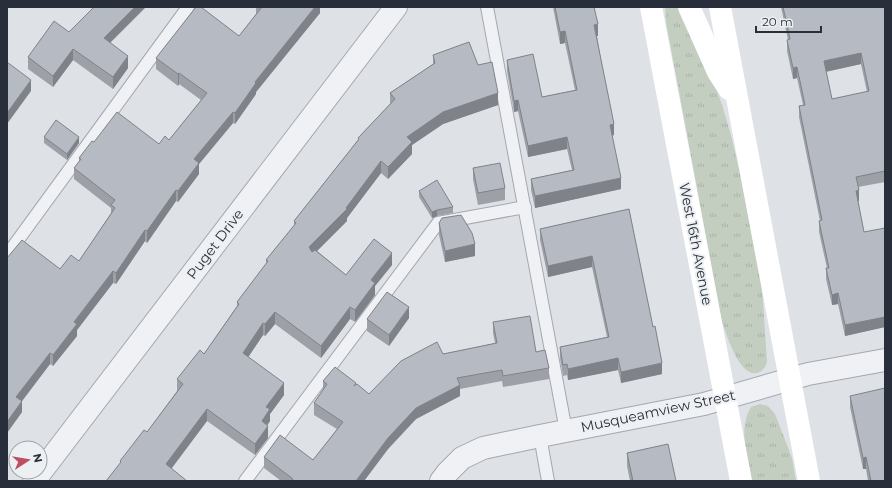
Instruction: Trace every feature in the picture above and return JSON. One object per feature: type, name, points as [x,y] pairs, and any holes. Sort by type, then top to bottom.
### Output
[{"type":"main road","name":"West 16th Avenue","points":[[651,7],[741,481]]},
{"type":"main road","points":[[689,7],[718,72],[738,104]]},
{"type":"main road","points":[[720,7],[809,481]]},
{"type":"street","name":"Puget Drive","points":[[34,481],[396,7]]},
{"type":"street","name":"Musqueamview Street","points":[[441,481],[462,458],[483,448],[566,430],[693,406],[808,374],[885,360]]},
{"type":"lane","points":[[7,254],[188,7]]},
{"type":"lane","points":[[487,7],[566,430]]},
{"type":"lane","points":[[245,481],[438,223],[525,207]]},
{"type":"lane","points":[[540,436],[548,481]]},
{"type":"green space","points":[[665,7],[682,7],[711,73],[732,139],[762,287],[767,362],[763,369],[757,373],[745,369],[739,362],[722,322],[666,22]]},
{"type":"green space","points":[[760,404],[768,406],[775,414],[792,458],[796,481],[752,481],[744,434],[747,416],[751,407]]},
{"type":"building","points":[[94,7],[135,7],[104,38],[128,56],[113,77],[73,49],[53,76],[28,57],[54,21],[69,32]]},
{"type":"building","points":[[196,7],[201,7],[239,36],[262,7],[315,7],[255,82],[256,83],[235,113],[233,112],[194,159],[199,163],[178,191],[176,190],[147,231],[145,230],[116,273],[113,271],[74,322],[77,324],[53,355],[50,353],[16,397],[22,401],[7,422],[7,258],[22,240],[60,269],[71,255],[79,261],[115,208],[111,205],[115,200],[74,168],[81,159],[79,158],[92,141],[94,142],[117,112],[159,144],[165,136],[169,140],[207,93],[156,58]]},
{"type":"building","points":[[555,7],[594,7],[598,24],[594,25],[614,124],[610,125],[621,178],[535,196],[531,179],[574,170],[567,137],[528,146],[518,100],[514,101],[507,60],[533,54],[542,97],[577,90],[565,31],[560,32]]},
{"type":"building","points":[[783,7],[885,7],[885,171],[856,177],[859,190],[856,191],[864,232],[885,228],[885,317],[845,325],[838,293],[832,295],[826,268],[829,268],[819,221],[822,220],[799,106],[805,105],[797,67],[793,68],[787,40],[790,39]],"holes":[[[861,53],[869,91],[832,99],[824,61]]]},
{"type":"building","points":[[469,42],[478,65],[492,62],[498,93],[443,112],[407,137],[412,142],[388,167],[381,161],[346,208],[347,209],[309,247],[312,252],[315,250],[346,275],[374,239],[392,253],[371,280],[375,283],[355,310],[350,307],[321,346],[275,312],[265,324],[263,323],[243,353],[284,383],[266,407],[270,409],[262,421],[268,426],[255,444],[207,409],[166,464],[187,481],[106,481],[144,430],[147,432],[183,384],[177,379],[200,350],[204,354],[239,304],[237,302],[268,261],[266,260],[296,223],[294,221],[359,139],[358,138],[395,99],[390,93],[435,63],[433,55]]},
{"type":"building","points":[[7,62],[31,80],[7,113]]},
{"type":"building","points":[[56,120],[79,137],[67,154],[44,137]]},
{"type":"building","points":[[500,163],[505,188],[478,193],[473,168]]},
{"type":"building","points":[[437,180],[453,207],[432,212],[419,191]]},
{"type":"building","points":[[629,209],[653,327],[655,326],[662,363],[621,372],[618,358],[568,369],[567,364],[563,365],[560,347],[609,337],[592,256],[548,266],[540,229]]},
{"type":"building","points":[[461,215],[472,233],[475,244],[445,251],[439,223],[442,218]]},
{"type":"building","points":[[387,292],[409,307],[389,335],[367,319]]},
{"type":"building","points":[[530,316],[536,352],[545,350],[549,368],[503,376],[502,370],[457,378],[460,385],[416,408],[388,438],[356,481],[292,481],[293,479],[264,457],[280,435],[313,460],[343,422],[314,403],[327,384],[323,381],[335,367],[356,383],[354,386],[357,384],[369,394],[401,361],[437,342],[443,354],[497,343],[493,322]]},
{"type":"building","points":[[885,388],[885,481],[871,481],[866,457],[863,458],[850,396]]},
{"type":"building","points":[[668,444],[676,481],[633,481],[627,453]]}]
